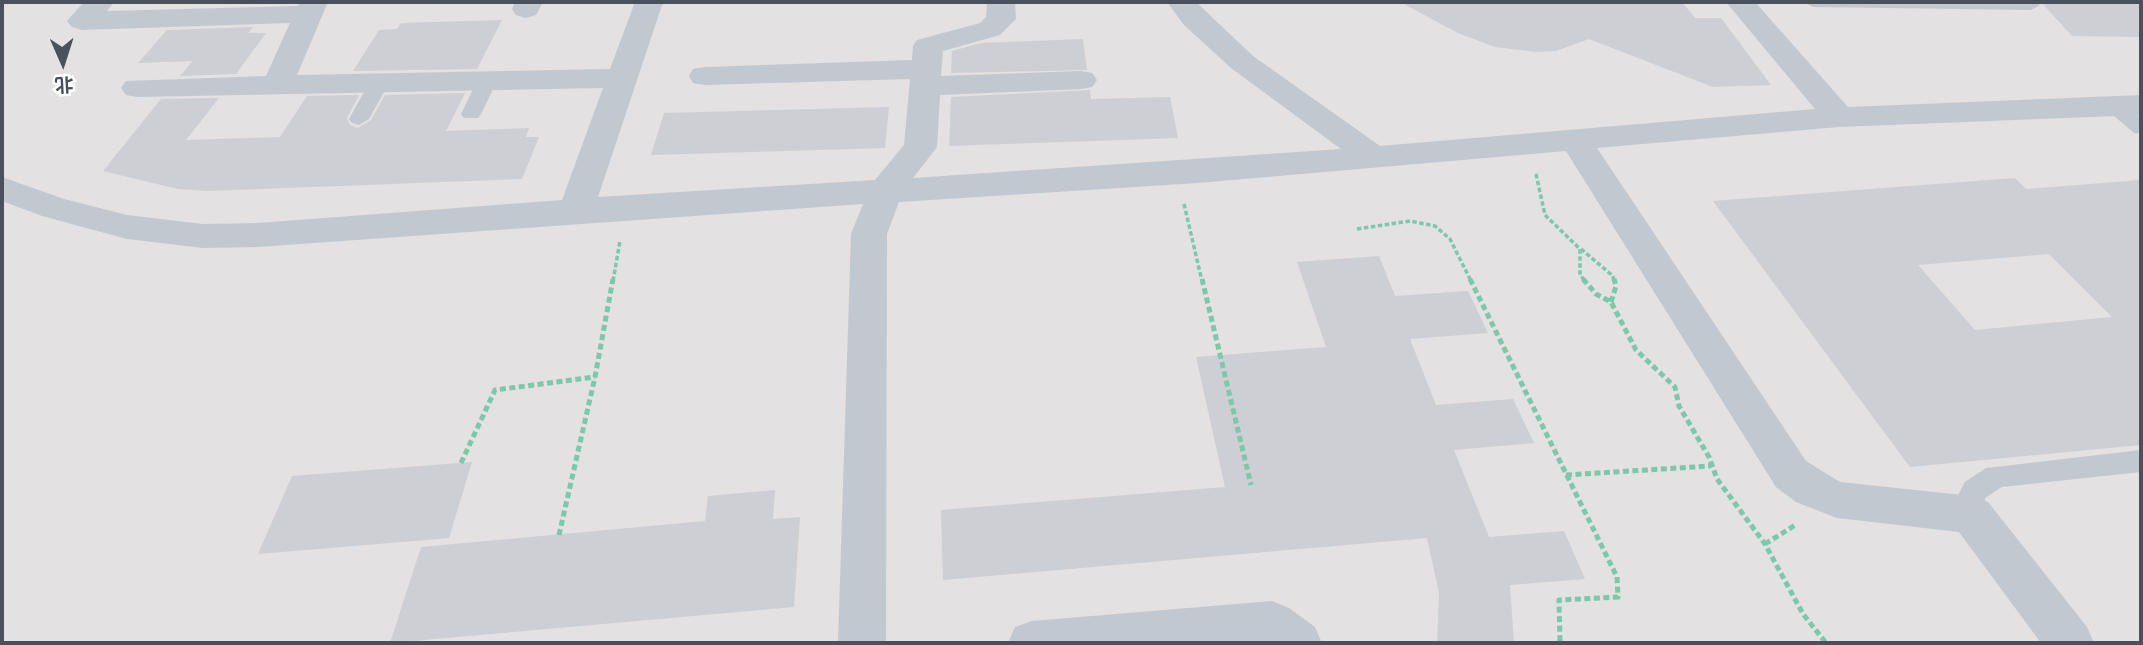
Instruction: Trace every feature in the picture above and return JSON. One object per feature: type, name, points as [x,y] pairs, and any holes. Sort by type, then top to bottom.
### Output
[{"type":"street","points":[[100,2],[82,21],[312,8],[277,85]]},
{"type":"street","points":[[576,211],[649,2]]},
{"type":"street","points":[[862,643],[869,234],[886,190],[920,147],[928,46],[990,29],[1001,19],[1002,2]]},
{"type":"street","points":[[1181,2],[1194,19],[1242,62],[1371,155]]},
{"type":"street","points":[[1740,2],[1839,117]]},
{"type":"street","points":[[704,76],[1081,80]]},
{"type":"street","points":[[137,88],[622,78]]},
{"type":"street","points":[[2,188],[54,208],[103,222],[153,231],[203,236],[308,233],[626,207],[1176,173],[1839,117],[2127,104]]},
{"type":"street","points":[[1574,138],[1791,474],[1811,489],[1837,499],[1972,515],[2070,643]]},
{"type":"street","points":[[1032,643],[1287,637]]},
{"type":"lane","points":[[1812,2],[2031,5],[2027,2]]},
{"type":"lane","points":[[471,114],[487,81]]},
{"type":"lane","points":[[359,119],[379,83]]},
{"type":"lane","points":[[2127,104],[2141,128]]},
{"type":"lane","points":[[1972,515],[1969,501],[1975,490],[1996,476],[2141,461]]},
{"type":"path","points":[[1535,170],[1545,215],[1580,249],[1614,276],[1616,286],[1611,302],[1613,311],[1636,350],[1675,387],[1679,406],[1706,450],[1710,466],[1728,498],[1765,544],[1803,614],[1826,643]]},
{"type":"path","points":[[1176,173],[1222,355],[1251,485]]},
{"type":"path","points":[[559,535],[595,377],[626,207]]},
{"type":"path","points":[[1357,229],[1410,221],[1435,226],[1450,239],[1609,556],[1617,577],[1618,597],[1559,600],[1560,643]]},
{"type":"path","points":[[1580,249],[1580,275],[1596,294],[1611,302]]},
{"type":"path","points":[[461,463],[495,390],[595,377]]},
{"type":"path","points":[[1566,474],[1710,466]]},
{"type":"shaded area","points":[[2,2],[2141,2],[2141,643],[2,643]]},
{"type":"building","points":[[1400,2],[1682,2],[1695,18],[1721,18],[1771,85],[1713,87],[1589,39],[1556,51],[1537,52],[1495,47],[1458,33]]},
{"type":"building","points":[[2041,2],[2141,2],[2141,37],[2072,36]]},
{"type":"building","points":[[502,20],[477,69],[353,71],[379,30],[397,29],[401,23]]},
{"type":"building","points":[[253,27],[248,33],[266,33],[236,74],[180,76],[193,61],[138,63],[167,30]]},
{"type":"building","points":[[1083,39],[1087,70],[951,73],[952,51],[981,43]]},
{"type":"building","points":[[1090,90],[1091,99],[1170,97],[1178,138],[949,146],[951,97]]},
{"type":"building","points":[[465,93],[446,131],[529,128],[526,137],[539,137],[522,179],[208,191],[178,189],[103,171],[161,99],[219,98],[186,140],[280,137],[307,96],[359,95],[347,118],[350,125],[358,128],[371,120],[385,95]]},
{"type":"building","points":[[889,107],[885,148],[651,155],[664,113]]},
{"type":"building","points":[[2015,178],[2026,189],[2141,180],[2141,445],[1910,467],[1713,201]],"holes":[[[2049,254],[2112,317],[1975,330],[1918,265]]]},
{"type":"building","points":[[1379,256],[1395,296],[1468,291],[1488,333],[1410,339],[1436,405],[1513,399],[1534,443],[1454,450],[1489,537],[1564,531],[1585,579],[1510,585],[1514,643],[1437,643],[1439,593],[1427,538],[943,580],[941,510],[1225,487],[1196,357],[1326,347],[1297,262]]},
{"type":"building","points":[[472,462],[449,538],[258,554],[292,476]]},
{"type":"building","points":[[775,490],[773,519],[800,517],[794,607],[390,643],[421,547],[705,521],[708,496]]}]
